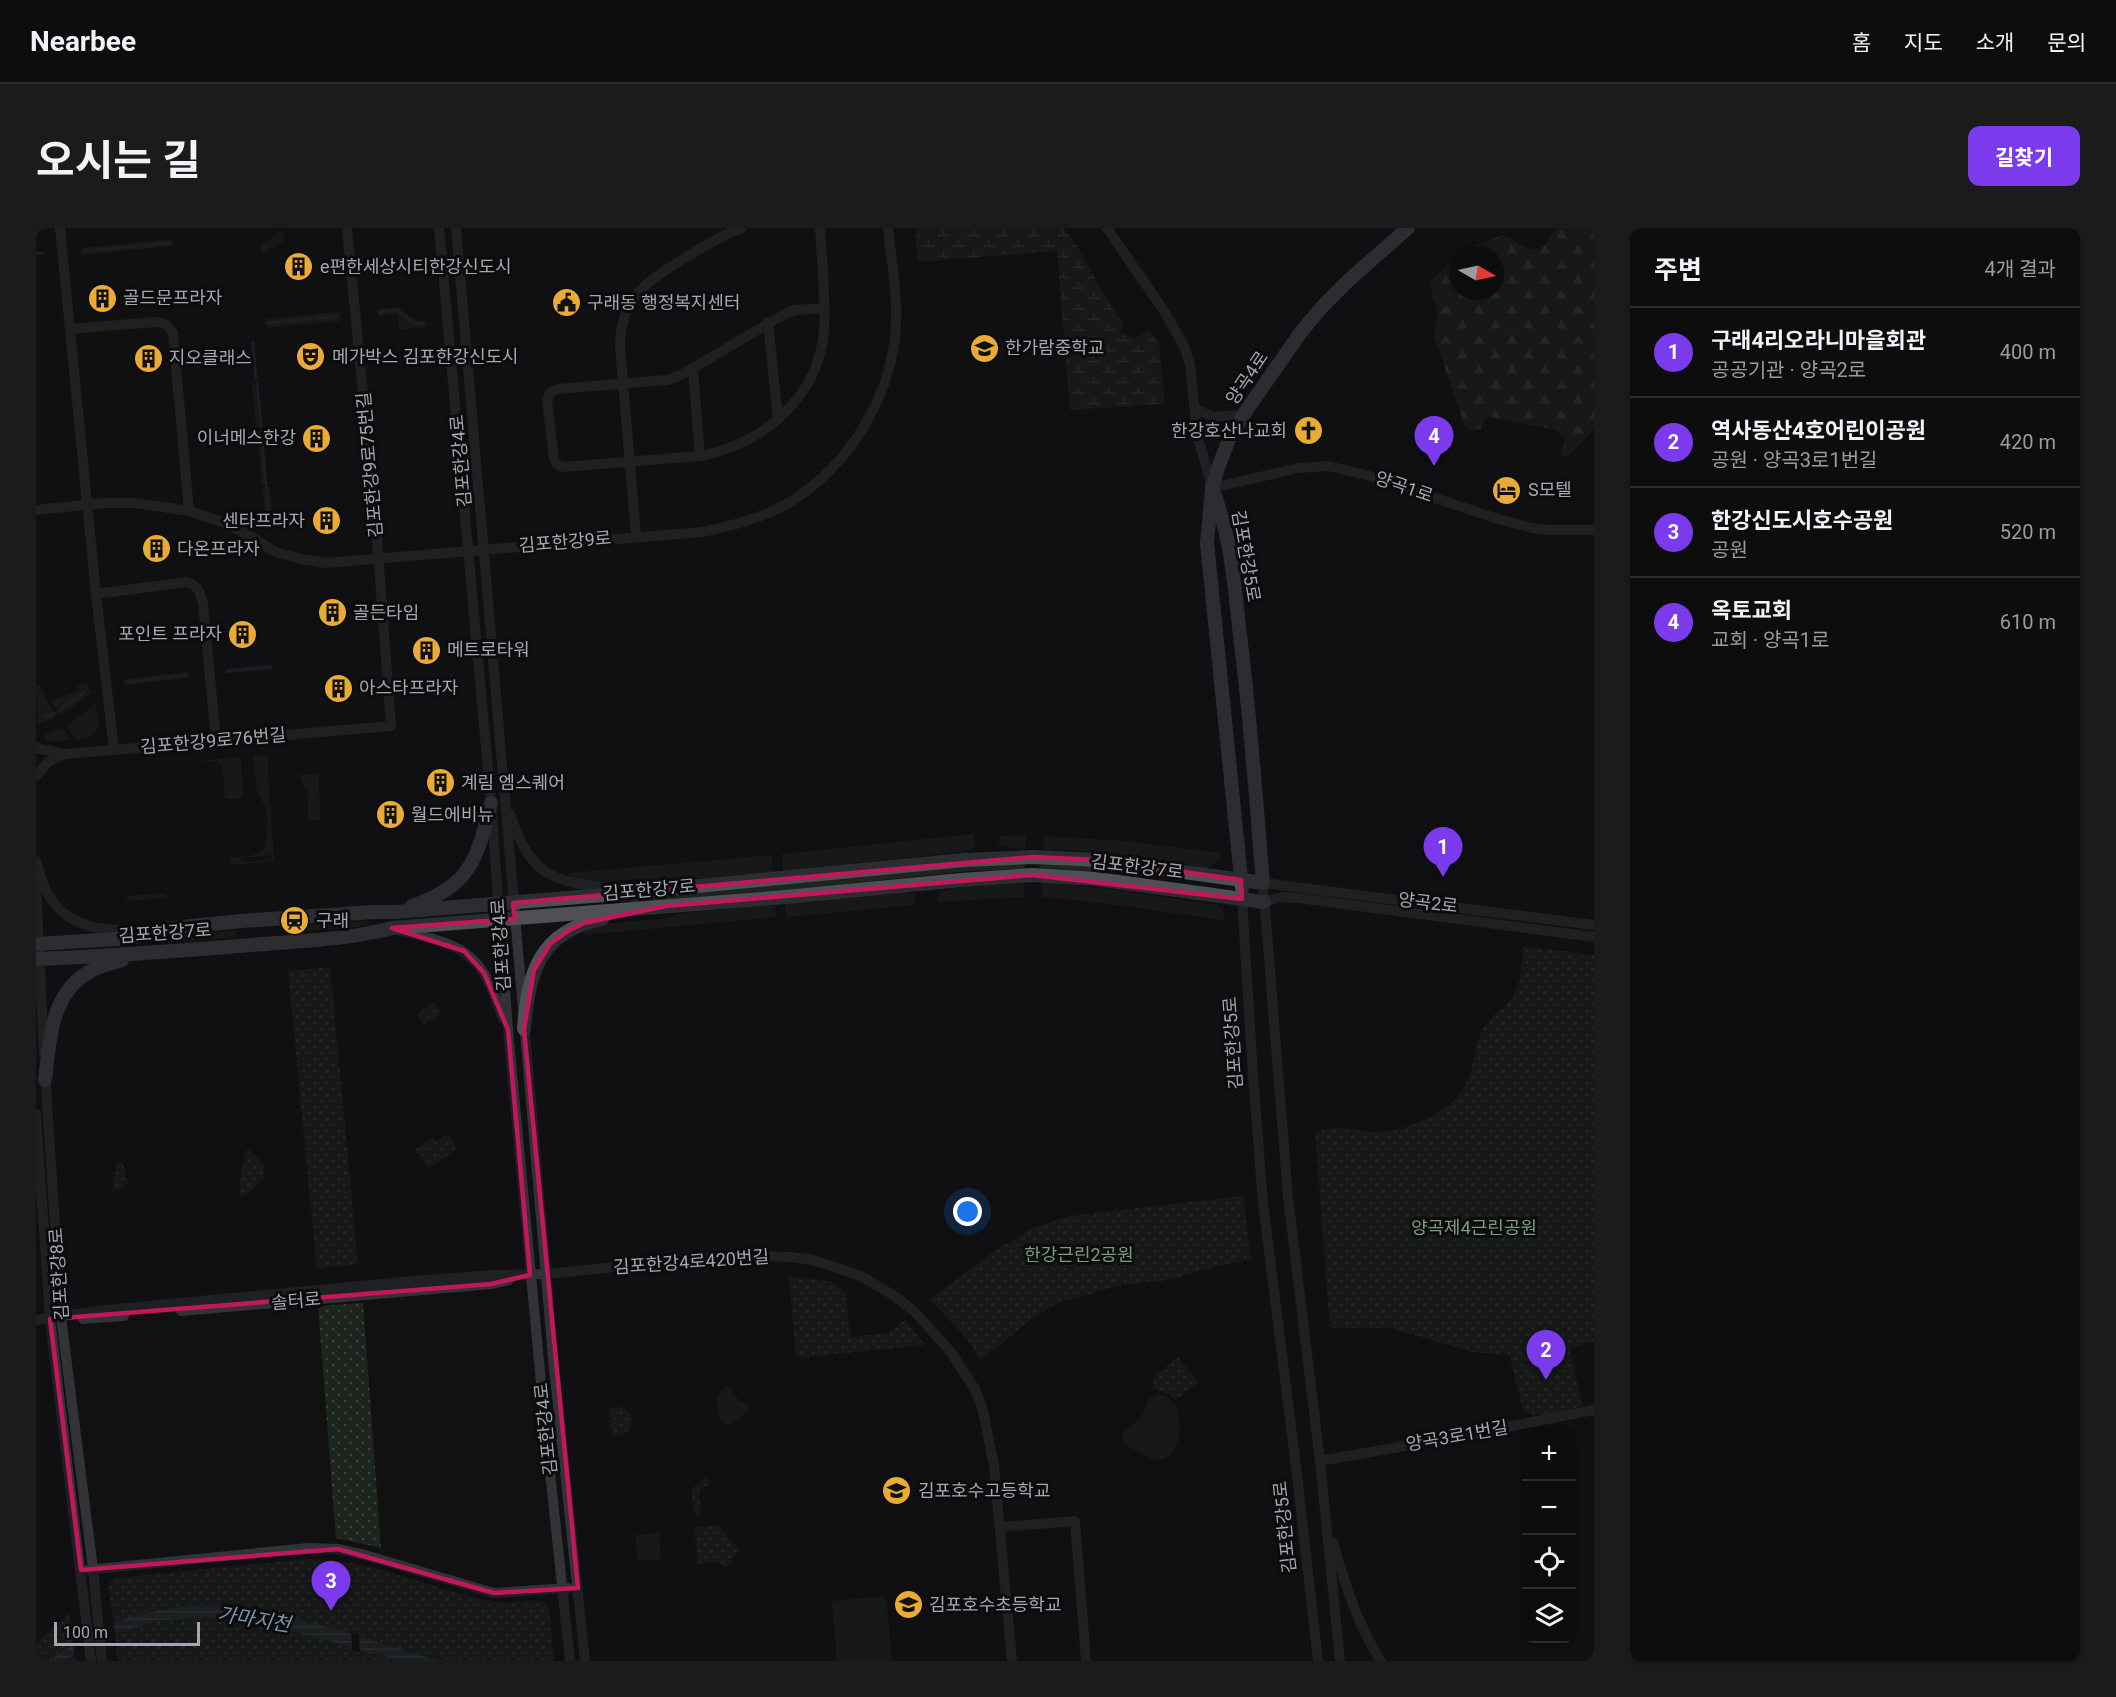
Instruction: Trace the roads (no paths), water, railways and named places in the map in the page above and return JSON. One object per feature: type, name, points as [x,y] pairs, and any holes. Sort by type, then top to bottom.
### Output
[{"type":"main road","name":"양곡4로","points":[[1212,488],[1227,445],[1243,415],[1295,340],[1322,307],[1350,279],[1408,228]]},
{"type":"main road","name":"김포한강5로","points":[[1212,488],[1207,543],[1239,847],[1242,899]]},
{"type":"main road","name":"김포한강5로","points":[[1212,488],[1229,542],[1248,699],[1263,883]]},
{"type":"main road","points":[[395,912],[432,899],[449,889],[462,877],[477,855],[491,803]]},
{"type":"main road","points":[[1210,876],[1227,869],[1239,847]]},
{"type":"main road","name":"김포한강7로","points":[[37,944],[132,938],[164,929],[241,921],[513,903],[964,860],[1033,857],[1099,860],[1263,883]]},
{"type":"main road","name":"김포한강7로","points":[[38,959],[359,935],[392,928],[1032,875],[1096,879],[1264,902]]},
{"type":"main road","points":[[524,1029],[526,998],[534,970],[550,944],[559,936],[584,923],[666,906]]},
{"type":"main road","points":[[45,1080],[50,1038],[57,1009],[72,985],[94,969],[154,952]]},
{"type":"street","points":[[60,228],[87,505]]},
{"type":"street","name":"김포한강9로75번길","points":[[347,228],[379,560]]},
{"type":"street","name":"김포한강4로","points":[[439,228],[491,803],[498,920],[530,1275],[570,1661]]},
{"type":"street","name":"김포한강4로","points":[[456,228],[553,1358],[585,1661]]},
{"type":"street","points":[[636,536],[620,332],[623,318],[635,294],[652,279],[706,245],[742,228]]},
{"type":"street","points":[[820,228],[824,308],[824,332],[814,369],[794,404],[778,419],[757,435],[740,444],[700,456],[564,467],[558,465],[552,454],[548,399],[551,392],[558,389],[667,380],[693,369],[768,322],[795,310],[824,308]]},
{"type":"street","name":"김포한강9로","points":[[36,510],[135,503],[189,511],[225,523],[275,552],[301,560],[326,563],[702,532],[722,528],[770,512],[792,501],[816,484],[852,444],[878,400],[892,357],[895,336],[888,228]]},
{"type":"street","points":[[1107,228],[1164,311],[1184,346],[1190,364],[1199,442],[1212,488]]},
{"type":"street","points":[[71,329],[156,322],[170,327],[173,333],[189,511]]},
{"type":"street","points":[[768,322],[778,419]]},
{"type":"street","points":[[693,369],[700,456]]},
{"type":"street","points":[[1195,409],[1214,417],[1243,415]]},
{"type":"street","name":"양곡1로","points":[[1212,488],[1298,468],[1328,466],[1366,474],[1498,519],[1532,528],[1594,530]]},
{"type":"street","name":"김포한강9로76번길","points":[[87,505],[114,750],[391,726],[379,560]]},
{"type":"street","points":[[96,594],[187,582],[200,590],[216,740]]},
{"type":"street","points":[[36,748],[65,754],[114,750]]},
{"type":"street","points":[[36,776],[49,761],[65,754]]},
{"type":"street","points":[[504,797],[517,836],[531,858],[545,872],[554,878],[573,884],[638,892]]},
{"type":"street","points":[[36,861],[45,888],[56,906],[67,917],[85,925],[121,931],[164,929]]},
{"type":"street","name":"김포한강5로","points":[[1263,883],[1288,1197],[1320,1461],[1340,1661]]},
{"type":"street","name":"양곡2로","points":[[1263,883],[1594,925]]},
{"type":"street","name":"김포한강8로","points":[[36,886],[37,944],[61,1317],[93,1569],[91,1661]]},
{"type":"street","name":"양곡2로","points":[[1264,902],[1282,897],[1298,898],[1594,937]]},
{"type":"street","name":"김포한강5로","points":[[1242,899],[1263,1203],[1298,1475],[1317,1661]]},
{"type":"street","points":[[392,928],[443,941],[464,951],[484,973],[508,1030]]},
{"type":"street","name":"김포한강8로","points":[[36,1114],[50,1319],[81,1570],[102,1661]]},
{"type":"street","name":"김포한강4로420번길","points":[[547,1274],[752,1256],[813,1260],[861,1276],[896,1297],[924,1320],[950,1351],[975,1389],[983,1411],[991,1443],[1012,1661]]},
{"type":"street","name":"솔터로","points":[[36,1320],[96,1311],[403,1282],[492,1275],[547,1274]]},
{"type":"street","name":"양곡3로1번길","points":[[1320,1461],[1594,1410]]},
{"type":"street","points":[[1000,1527],[1075,1521],[1086,1661]]},
{"type":"street","points":[[1326,1521],[1350,1600],[1363,1630],[1381,1661]]},
{"type":"street","points":[[81,1570],[308,1548],[338,1549],[494,1593],[578,1588]]},
{"type":"water","name":"가마지천","points":[[197,1605],[259,1611],[290,1617],[441,1661],[402,1661],[263,1623],[230,1618],[197,1617],[164,1620],[140,1626],[108,1636],[82,1649],[65,1661],[49,1661],[84,1638],[118,1622],[136,1616]]},
{"type":"waterway","points":[[86,251],[171,243]]},
{"type":"waterway","points":[[36,253],[43,253]]},
{"type":"waterway","points":[[379,312],[396,310],[415,324],[424,323]]},
{"type":"waterway","points":[[317,318],[337,317]]},
{"type":"waterway","points":[[267,323],[312,319]]},
{"type":"waterway","points":[[253,343],[256,379]]},
{"type":"waterway","points":[[257,383],[261,426]]},
{"type":"waterway","points":[[261,431],[266,484]]},
{"type":"waterway","points":[[266,487],[269,518]]},
{"type":"waterway","points":[[227,671],[271,667]]},
{"type":"waterway","points":[[166,678],[187,675]]},
{"type":"waterway","points":[[127,682],[161,678]]},
{"type":"waterway","points":[[58,711],[84,692]]},
{"type":"waterway","points":[[45,717],[55,713]]},
{"type":"place","name":"e편한세상시티한강신도시","points":[[299,267]]},
{"type":"place","name":"골드문프라자","points":[[102,298]]},
{"type":"place","name":"구래동 행정복지센터","points":[[566,303]]},
{"type":"place","name":"한가람중학교","points":[[984,348]]},
{"type":"place","name":"메가박스 김포한강신도시","points":[[311,357]]},
{"type":"place","name":"지오클래스","points":[[148,358]]},
{"type":"place","name":"한강호산나교회","points":[[1308,431]]},
{"type":"place","name":"이너메스한강","points":[[317,438]]},
{"type":"place","name":"옥토교회","points":[[1434,466]]},
{"type":"place","name":"S모텔","points":[[1507,490]]},
{"type":"place","name":"센타프라자","points":[[326,521]]},
{"type":"place","name":"다온프라자","points":[[156,549]]},
{"type":"place","name":"골든타임","points":[[332,613]]},
{"type":"place","name":"포인트 프라자","points":[[243,634]]},
{"type":"place","name":"메트로타워","points":[[426,650]]},
{"type":"place","name":"아스타프라자","points":[[338,688]]},
{"type":"place","name":"계림 엠스퀘어","points":[[440,783]]},
{"type":"place","name":"월드에비뉴","points":[[390,815]]},
{"type":"place","name":"구래4리오라니마을회관","points":[[1443,877]]},
{"type":"place","name":"구래","points":[[295,921]]},
{"type":"place","name":"역사동산4호어린이공원","points":[[1546,1380]]},
{"type":"place","name":"김포호수고등학교","points":[[897,1491]]},
{"type":"place","name":"김포호수초등학교","points":[[908,1605]]},
{"type":"place","name":"한강신도시호수공원","points":[[331,1611]]},
{"type":"park label","name":"양곡제4근린공원","points":[[1474,1228]]},
{"type":"park label","name":"한강근린2공원","points":[[1079,1255]]}]
